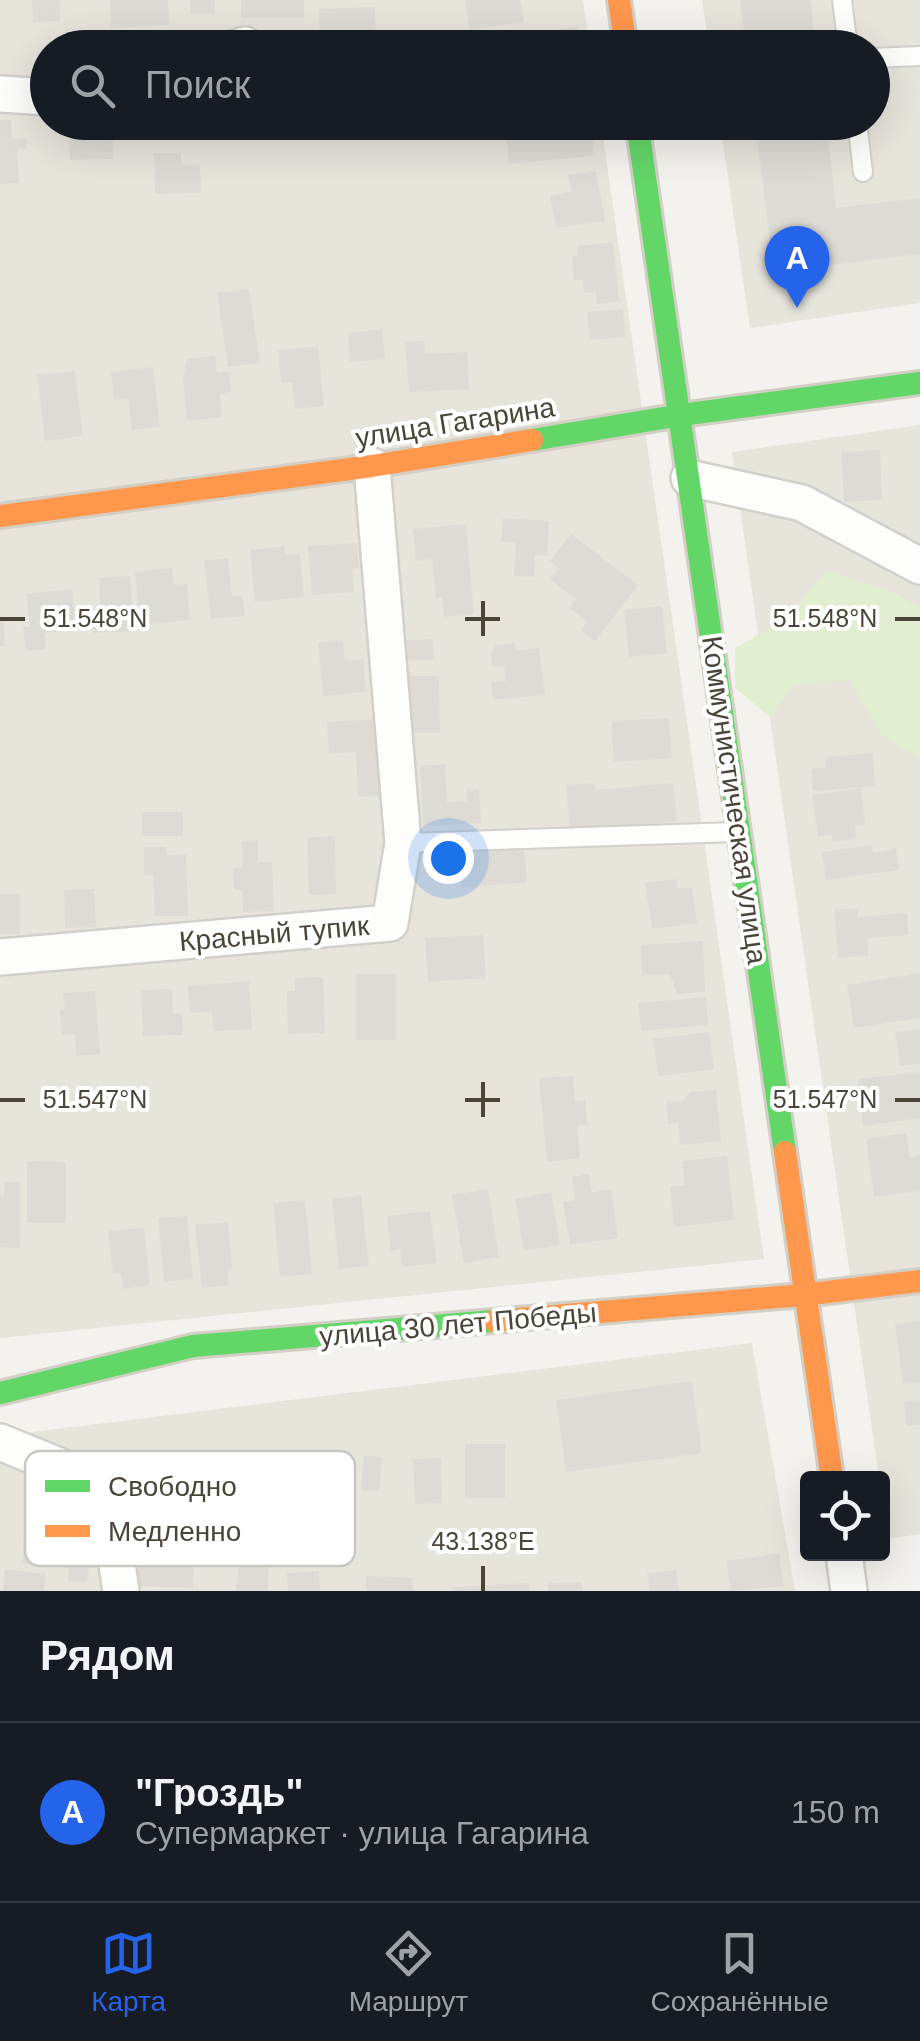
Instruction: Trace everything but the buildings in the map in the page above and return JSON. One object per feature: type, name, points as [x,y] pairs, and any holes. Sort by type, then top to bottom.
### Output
[{"type":"street","points":[[619,0],[623,30]]},
{"type":"street","points":[[0,94],[30,96]]},
{"type":"street","name":"Коммунистическая улица","points":[[640,140],[831,1471]]},
{"type":"street","name":"улица Гагарина","points":[[0,516],[372,466],[681,415],[920,383]]},
{"type":"street","name":"Красный тупик","points":[[0,956],[390,922],[403,843],[372,466]]},
{"type":"street","points":[[688,478],[802,503],[920,566]]},
{"type":"street","name":"улица 30 лет Победы","points":[[0,1394],[193,1346],[803,1295],[920,1281]]},
{"type":"street","points":[[0,1442],[25,1453]]},
{"type":"street","points":[[845,1561],[850,1591]]},
{"type":"street","points":[[117,1566],[121,1591]]},
{"type":"lane","points":[[842,0],[846,30]]},
{"type":"lane","points":[[890,57],[920,56]]},
{"type":"lane","points":[[859,140],[863,172]]},
{"type":"lane","points":[[403,843],[741,832]]},
{"type":"shaded area","points":[[0,0],[583,0],[587,30],[30,30],[30,140],[603,140],[764,1259],[0,1338]]},
{"type":"shaded area","points":[[702,0],[920,0],[920,303],[750,328],[722,140],[890,140],[890,30],[706,30]]},
{"type":"shaded area","points":[[920,425],[920,1534],[890,1539],[890,1471],[878,1471],[732,452]]},
{"type":"shaded area","points":[[752,1343],[795,1591],[0,1591],[0,1436]]},
{"type":"green space","points":[[826,571],[898,594],[920,609],[920,759],[881,734],[850,680],[794,685],[770,717],[735,688],[735,648],[783,622]]},
{"type":"traffic: fast","points":[[640,140],[785,1152]]},
{"type":"traffic: fast","points":[[532,440],[681,415],[920,383]]},
{"type":"traffic: fast","points":[[0,1393],[193,1346],[494,1321]]},
{"type":"traffic: slow","points":[[619,0],[623,30]]},
{"type":"traffic: slow","points":[[0,516],[372,466],[532,440]]},
{"type":"traffic: slow","points":[[785,1152],[831,1471]]},
{"type":"traffic: slow","points":[[494,1321],[803,1295],[920,1281]]},
{"type":"place","name":"\"Гроздь\"","points":[[797,308]]}]
